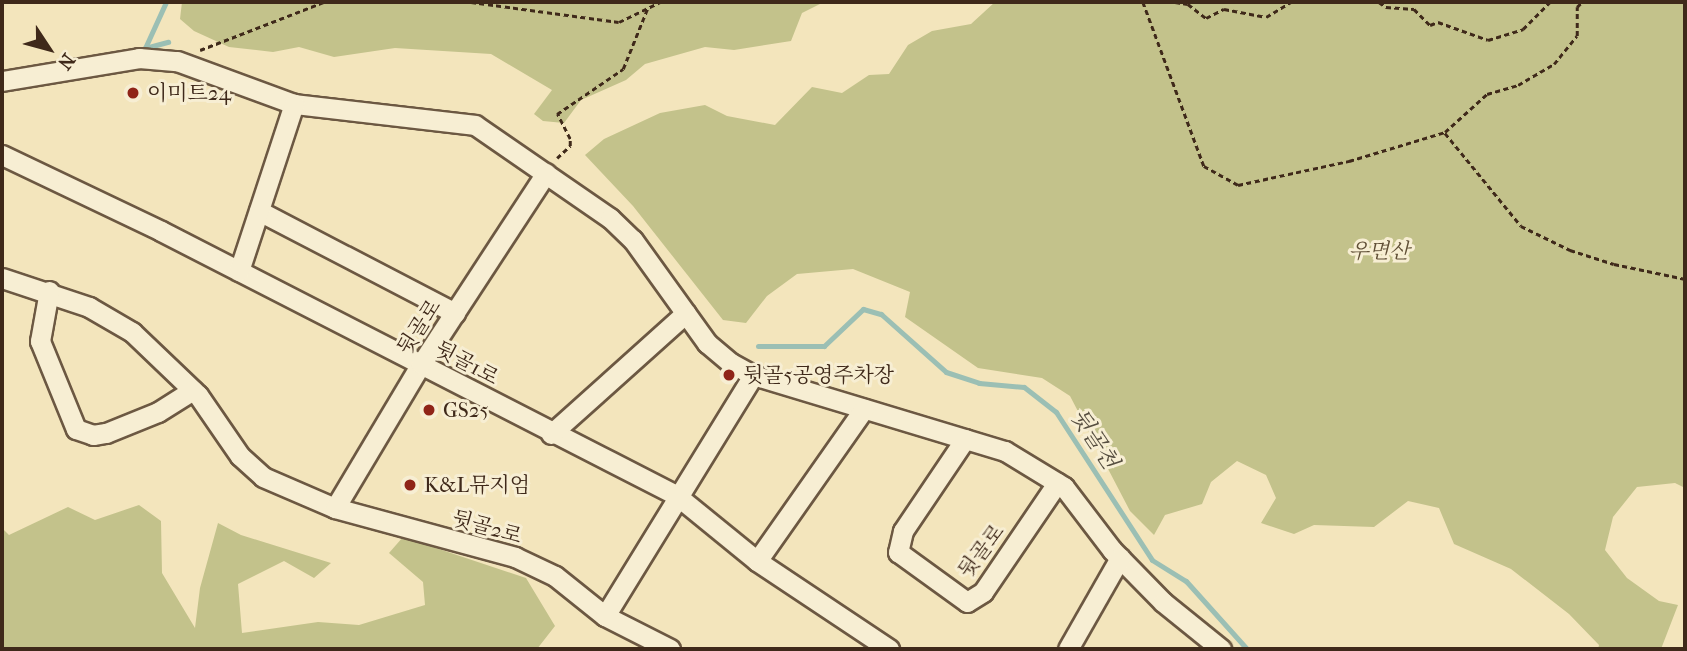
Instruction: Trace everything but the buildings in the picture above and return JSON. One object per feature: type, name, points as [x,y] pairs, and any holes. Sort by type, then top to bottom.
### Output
[{"type":"street","points":[[2,81],[139,58],[177,61],[294,104],[475,125],[549,175],[633,240],[707,343],[754,375],[1005,451],[1057,483],[1091,518],[1120,558],[1163,602],[1221,649]]},
{"type":"street","points":[[239,271],[294,104]]},
{"type":"street","name":"뒷골1로","points":[[2,155],[239,271],[551,434],[676,495],[757,561],[889,649]]},
{"type":"street","name":"뒷골로","points":[[335,508],[421,364],[549,175]]},
{"type":"street","points":[[258,211],[455,313]]},
{"type":"street","name":"뒷골2로","points":[[2,278],[49,291],[132,332],[193,390],[240,456],[263,477],[335,508],[515,556],[555,576],[605,615],[670,649]]},
{"type":"street","points":[[49,291],[40,341],[76,429],[93,435],[106,433],[158,412],[193,390]]},
{"type":"street","points":[[551,434],[686,313]]},
{"type":"street","points":[[605,615],[676,495],[754,375]]},
{"type":"street","points":[[757,561],[864,409]]},
{"type":"street","name":"뒷골로","points":[[965,439],[903,531],[898,552],[967,602],[983,592],[1057,483]]},
{"type":"street","points":[[1068,649],[1120,558]]},
{"type":"path","points":[[177,61],[239,31],[324,2]]},
{"type":"path","points":[[471,2],[619,22],[660,2]]},
{"type":"path","points":[[1143,2],[1204,166],[1238,185],[1349,161],[1445,132],[1487,94],[1518,85],[1554,64],[1577,36],[1577,7],[1582,2]]},
{"type":"path","points":[[1175,2],[1188,4],[1206,18],[1224,9],[1266,17],[1291,2]]},
{"type":"path","points":[[1379,2],[1386,7],[1414,9],[1430,25],[1438,22],[1488,40],[1521,31],[1550,2]]},
{"type":"path","points":[[549,175],[558,152],[570,146],[558,114],[623,69],[648,7]]},
{"type":"path","points":[[1445,132],[1521,226],[1603,261],[1685,279]]},
{"type":"green space","points":[[182,2],[824,2],[802,13],[791,41],[734,50],[705,47],[645,64],[626,80],[581,100],[564,123],[543,121],[534,114],[552,90],[491,54],[395,48],[334,57],[299,47],[273,52],[229,47],[194,31],[180,19]]},
{"type":"green space","name":"우면산","points":[[995,2],[1685,2],[1685,488],[1675,483],[1637,487],[1613,517],[1605,550],[1627,578],[1659,601],[1678,605],[1661,649],[1598,649],[1599,645],[1569,614],[1511,569],[1454,544],[1439,508],[1408,501],[1374,527],[1314,525],[1294,534],[1261,523],[1276,498],[1266,475],[1237,461],[1211,482],[1202,504],[1165,515],[1154,535],[1130,511],[1070,396],[1042,378],[978,368],[905,317],[910,292],[853,269],[797,274],[767,296],[746,323],[723,320],[633,206],[585,155],[604,139],[660,113],[705,105],[727,116],[775,125],[812,87],[842,93],[869,75],[889,74],[908,45],[932,31],[971,24]]},
{"type":"green space","points":[[139,505],[161,521],[162,573],[195,628],[200,588],[218,523],[241,535],[331,563],[314,578],[284,561],[238,584],[242,633],[318,622],[359,625],[425,605],[423,582],[389,553],[403,537],[526,578],[555,626],[537,649],[2,649],[2,528],[9,535],[68,507],[95,520]]},
{"type":"waterway","points":[[145,48],[166,2]]},
{"type":"waterway","name":"뒷골천","points":[[145,48],[168,42]]},
{"type":"waterway","name":"뒷골천","points":[[758,346],[824,346],[863,309],[881,314],[946,372],[979,383],[1024,387],[1056,412],[1152,560],[1186,581],[1247,649]]},
{"type":"place","name":"이미트24","points":[[133,93]]},
{"type":"place","name":"뒷골5공영주차장","points":[[729,375]]},
{"type":"place","name":"GS25","points":[[429,410]]},
{"type":"place","name":"K&L뮤지엄","points":[[410,485]]}]
